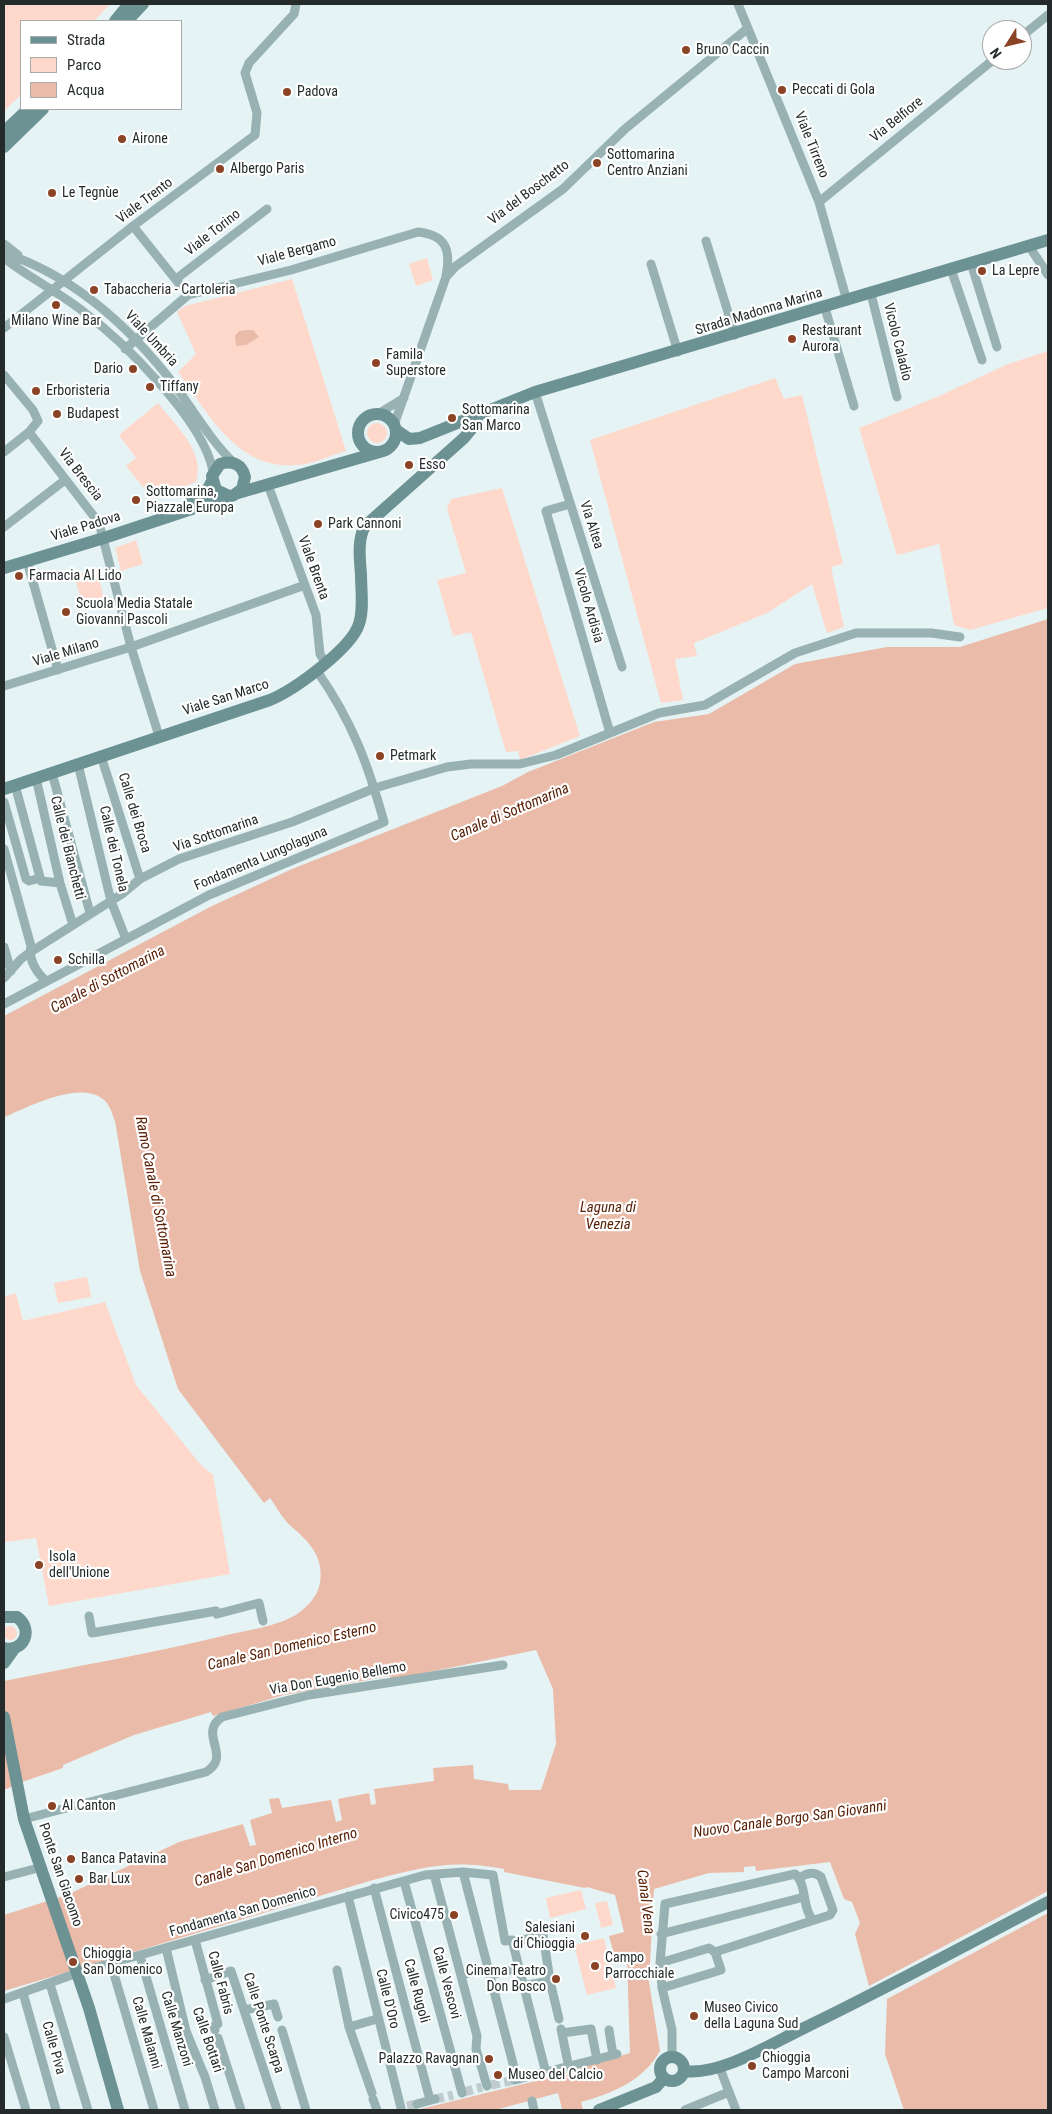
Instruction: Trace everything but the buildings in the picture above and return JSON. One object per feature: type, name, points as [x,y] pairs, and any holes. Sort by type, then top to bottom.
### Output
[{"type":"street","points":[[116,20],[129,4]]},
{"type":"street","points":[[128,20],[143,4]]},
{"type":"street","name":"Viale Trento","points":[[4,328],[133,226],[256,135],[257,113],[245,73],[249,63],[294,14],[296,4]]},
{"type":"street","name":"Viale Tirreno","points":[[738,4],[819,202],[847,301]]},
{"type":"street","points":[[1032,28],[1048,15]]},
{"type":"street","name":"Via del Boschetto","points":[[395,428],[446,277],[461,261],[563,188],[625,129],[748,28]]},
{"type":"street","name":"Via Belfiore","points":[[819,202],[982,69]]},
{"type":"street","points":[[4,132],[27,110]]},
{"type":"street","points":[[4,147],[43,110]]},
{"type":"street","name":"Viale Torino","points":[[176,280],[267,209]]},
{"type":"street","points":[[133,226],[188,294]]},
{"type":"street","name":"Viale Bergamo","points":[[125,349],[134,339],[188,294],[291,270],[418,232],[430,233],[444,243],[450,258],[446,277]]},
{"type":"street","name":"Strada Madonna Marina","points":[[479,414],[535,392],[678,352],[1048,240]]},
{"type":"street","points":[[706,241],[735,335]]},
{"type":"street","name":"Viale Umbria","points":[[4,244],[24,260]]},
{"type":"street","points":[[1029,246],[1048,275]]},
{"type":"street","name":"Viale Umbria","points":[[4,253],[24,260],[63,281],[96,304],[157,363],[217,446],[234,463]]},
{"type":"street","name":"Viale Umbria","points":[[4,258],[19,270],[81,309],[147,370],[175,402],[204,443],[211,458],[212,476]]},
{"type":"street","points":[[651,264],[678,352]]},
{"type":"street","points":[[970,264],[997,347]]},
{"type":"street","name":"Viale Umbria","points":[[4,265],[19,270]]},
{"type":"street","points":[[951,269],[982,360]]},
{"type":"street","name":"Vicolo Caladio","points":[[871,294],[897,397]]},
{"type":"street","points":[[824,308],[854,406]]},
{"type":"street","points":[[4,375],[33,410],[38,421],[29,432],[4,452]]},
{"type":"street","name":"Via Altea","points":[[535,392],[622,667]]},
{"type":"street","points":[[341,463],[356,452],[362,422],[369,416],[378,414],[405,398]]},
{"type":"street","points":[[378,414],[387,417],[395,428],[409,439],[420,438],[479,414]]},
{"type":"street","name":"Viale San Marco","points":[[9,788],[270,700],[294,688],[321,667],[352,637],[359,626],[361,610],[360,542],[365,526],[464,438],[479,414]]},
{"type":"street","points":[[358,435],[362,444],[369,450],[383,451],[394,441],[395,428]]},
{"type":"street","name":"Via Brescia","points":[[29,432],[99,523],[131,647],[159,736]]},
{"type":"street","name":"Viale Padova","points":[[4,568],[104,538],[233,494],[383,451]]},
{"type":"street","points":[[234,463],[244,472],[244,485],[233,494],[216,490],[212,476],[220,464],[234,463]]},
{"type":"street","name":"Viale Padova","points":[[244,472],[262,481],[273,483]]},
{"type":"street","name":"Viale Padova","points":[[178,514],[188,504],[206,493],[212,476]]},
{"type":"street","points":[[4,527],[65,480]]},
{"type":"street","name":"Viale Brenta","points":[[273,483],[316,615],[321,667]]},
{"type":"street","name":"Vicolo Ardisia","points":[[570,504],[546,511],[610,733]]},
{"type":"street","points":[[27,561],[58,670]]},
{"type":"street","name":"Viale Milano","points":[[4,686],[131,647],[305,585]]},
{"type":"street","name":"Via Sottomarina","points":[[4,978],[29,953],[111,901],[140,879],[179,859],[292,822],[375,788],[447,767],[471,764],[520,764],[556,755],[659,713],[705,705],[795,653],[856,633],[931,633],[960,637]]},
{"type":"street","name":"Fondamenta Lungolaguna","points":[[4,1004],[209,895],[384,822],[360,744],[321,667]]},
{"type":"street","name":"Calle dei Broca","points":[[101,756],[140,879]]},
{"type":"street","name":"Calle dei Tonela","points":[[78,764],[111,901],[126,939]]},
{"type":"street","points":[[52,773],[90,913]]},
{"type":"street","name":"Calle dei Bianchetti","points":[[36,778],[60,883],[72,925]]},
{"type":"street","points":[[9,788],[41,881],[60,883]]},
{"type":"street","points":[[4,802],[26,879],[29,881],[40,878]]},
{"type":"street","points":[[4,849],[31,946],[29,953],[39,975],[46,982]]},
{"type":"street","points":[[4,948],[11,971]]},
{"type":"street","points":[[89,1616],[92,1633],[216,1611],[217,1614],[259,1602],[263,1621]]},
{"type":"street","points":[[4,1663],[9,1648],[24,1641],[27,1631],[21,1620],[6,1613]]},
{"type":"street","name":"Via Don Eugenio Bellemo","points":[[24,1819],[206,1772],[216,1763],[218,1757],[212,1729],[216,1721],[222,1717],[308,1695],[503,1665]]},
{"type":"street","name":"Ponte San Giacomo","points":[[4,1717],[24,1819],[53,1899],[118,2110]]},
{"type":"street","points":[[4,1877],[42,1867]]},
{"type":"street","points":[[462,1872],[491,1975],[516,2080],[572,2067],[615,2054],[608,2030]]},
{"type":"street","name":"Fondamenta San Domenico","points":[[4,1999],[50,1984],[76,1971],[111,1964],[374,1888],[434,1874],[462,1872],[493,1875],[505,1941],[512,1940],[513,1943]]},
{"type":"street","points":[[715,1952],[807,1923],[812,1919],[826,1917],[832,1912],[832,1907],[819,1875],[808,1873],[799,1879]]},
{"type":"street","points":[[434,1874],[461,1975],[487,2086]]},
{"type":"street","points":[[672,2057],[672,2030],[662,1988],[660,1963],[664,1904],[795,1874],[799,1879],[812,1919]]},
{"type":"street","name":"Calle Vescovi","points":[[404,1880],[460,2093]]},
{"type":"street","name":"Calle Rugoli","points":[[374,1888],[432,2100],[417,2104]]},
{"type":"street","name":"Calle D'Oro","points":[[348,1896],[400,2108]]},
{"type":"street","points":[[661,1934],[804,1897]]},
{"type":"street","points":[[685,2071],[702,2071],[762,2049],[877,1992],[1048,1902]]},
{"type":"street","points":[[546,2072],[513,1943],[543,1934],[550,1981],[559,2019]]},
{"type":"street","name":"Calle Fabris","points":[[195,1940],[218,2024],[214,2026],[216,2034],[220,2046],[222,2046],[241,2110]]},
{"type":"street","name":"Calle Bottari","points":[[166,1948],[186,2031],[205,2077],[215,2110]]},
{"type":"street","points":[[660,1963],[709,1948],[715,1952],[720,1972],[662,1988]]},
{"type":"street","name":"Calle Manzoni","points":[[140,1956],[185,2110]]},
{"type":"street","name":"Calle Malanni","points":[[111,1964],[154,2110]]},
{"type":"street","points":[[461,1975],[481,1970],[491,1975],[518,1968]]},
{"type":"street","points":[[337,1970],[349,2027],[377,2110]]},
{"type":"street","name":"Calle Ponte Scarpa","points":[[205,1980],[231,1972],[277,2110]]},
{"type":"street","points":[[523,1986],[550,1981]]},
{"type":"street","points":[[50,1984],[88,2110]]},
{"type":"street","name":"Calle Piva","points":[[23,1993],[56,2110]]},
{"type":"street","points":[[244,2010],[274,2004],[278,2017]]},
{"type":"street","points":[[349,2027],[377,2019]]},
{"type":"street","points":[[572,2067],[562,2031],[591,2029],[597,2060]]},
{"type":"street","points":[[282,2030],[306,2110]]},
{"type":"street","points":[[4,2037],[26,2110]]},
{"type":"street","points":[[672,2057],[682,2061],[685,2071],[682,2078],[675,2082],[664,2078],[660,2067],[664,2060],[672,2057]]},
{"type":"street","points":[[719,2066],[736,2110]]},
{"type":"street","points":[[599,2110],[613,2108],[656,2087],[664,2078]]},
{"type":"street","points":[[684,2110],[729,2092]]},
{"type":"green space","points":[[7,4],[110,4],[95,20],[20,20],[20,96],[4,111],[4,6]]},
{"type":"green space","points":[[427,258],[433,280],[416,286],[409,264]]},
{"type":"green space","points":[[292,279],[346,451],[298,465],[277,464],[258,459],[241,449],[214,421],[178,372],[196,354],[177,312],[185,306]]},
{"type":"green space","points":[[1048,351],[1048,608],[970,630],[954,625],[939,544],[897,555],[859,428],[937,397],[1008,364]]},
{"type":"green space","points":[[775,378],[784,399],[802,395],[843,564],[831,567],[844,627],[827,633],[812,584],[767,613],[694,643],[697,656],[675,659],[683,700],[661,703],[590,440]]},
{"type":"green space","points":[[158,403],[180,430],[193,450],[197,460],[198,471],[196,482],[152,498],[126,466],[136,458],[119,435]]},
{"type":"green space","points":[[377,423],[384,426],[387,433],[384,440],[377,443],[370,440],[367,433],[370,426]]},
{"type":"green space","points":[[502,488],[580,736],[520,760],[518,751],[506,752],[471,632],[453,636],[437,580],[466,573],[447,509],[451,499]]},
{"type":"green space","points":[[136,540],[143,564],[121,571],[115,548]]},
{"type":"green space","points":[[97,569],[105,604],[84,610],[74,575]]},
{"type":"green space","points":[[87,1277],[91,1297],[58,1303],[54,1283]]},
{"type":"green space","points":[[16,1293],[23,1321],[105,1302],[136,1385],[201,1465],[213,1475],[230,1574],[49,1606],[36,1538],[4,1542],[4,1297]]},
{"type":"green space","points":[[7,1626],[13,1626],[17,1633],[13,1640],[7,1640],[3,1636],[3,1630]]},
{"type":"green space","points":[[581,1890],[586,1909],[550,1918],[546,1898]]},
{"type":"green space","points":[[607,1901],[613,1925],[601,1928],[595,1903]]},
{"type":"green space","name":"Campo Parrocchiale","points":[[604,1938],[616,1988],[587,1995],[574,1945]]},
{"type":"water","points":[[253,330],[259,337],[246,345],[236,346],[235,336],[239,331]]},
{"type":"water","name":"Laguna di Venezia","points":[[1048,619],[1048,2110],[904,2110],[885,2054],[887,1999],[869,1986],[855,1934],[860,1923],[852,1902],[844,1899],[830,1862],[756,1871],[755,1866],[744,1867],[744,1872],[709,1873],[654,1889],[649,1982],[660,2051],[636,2078],[616,2090],[581,2102],[583,2110],[559,2110],[562,2109],[558,2093],[495,2110],[416,2110],[540,2080],[630,2053],[627,1958],[616,1961],[609,1936],[624,1932],[615,1895],[587,1887],[504,1872],[504,1869],[485,1866],[453,1865],[423,1868],[391,1875],[4,1991],[4,1915],[69,1894],[179,1842],[243,1824],[250,1846],[256,1845],[250,1820],[272,1813],[269,1799],[279,1798],[282,1808],[331,1800],[336,1822],[342,1820],[338,1799],[369,1793],[371,1805],[376,1804],[374,1789],[434,1781],[433,1768],[473,1765],[474,1779],[508,1784],[509,1790],[541,1790],[556,1744],[553,1689],[536,1650],[391,1680],[390,1676],[284,1695],[213,1716],[211,1712],[134,1735],[63,1765],[63,1768],[4,1790],[4,1681],[171,1648],[277,1623],[297,1614],[310,1603],[316,1594],[321,1574],[318,1558],[310,1545],[287,1522],[270,1498],[264,1503],[178,1389],[140,1271],[115,1121],[108,1104],[94,1094],[82,1092],[54,1097],[4,1117],[4,1016],[210,907],[292,869],[502,786],[528,772],[654,722],[709,714],[795,664],[887,647],[960,647]]},
{"type":"pier","points":[[1048,1891],[1048,1913],[887,1999],[869,1986]]},
{"type":"tunnel","points":[[491,2085],[515,2080]]},
{"type":"tunnel","points":[[464,2092],[482,2087]]},
{"type":"tunnel","points":[[435,2099],[453,2095]]},
{"type":"tunnel","points":[[407,2106],[417,2104]]},
{"type":"place","name":"Bruno Caccin","points":[[686,50]]},
{"type":"place","name":"Peccati di Gola","points":[[782,90]]},
{"type":"place","name":"Padova","points":[[287,92]]},
{"type":"place","name":"Airone","points":[[122,139]]},
{"type":"place","name":"Sottomarina Centro Anziani","points":[[597,163]]},
{"type":"place","name":"Albergo Paris","points":[[220,169]]},
{"type":"place","name":"Le Tegnùe","points":[[52,193]]},
{"type":"place","name":"La Lepre","points":[[982,271]]},
{"type":"place","name":"Tabaccheria - Cartoleria","points":[[94,290]]},
{"type":"place","name":"Milano Wine Bar","points":[[56,305]]},
{"type":"place","name":"Restaurant Aurora","points":[[792,339]]},
{"type":"place","name":"Famila Superstore","points":[[376,363]]},
{"type":"place","name":"Dario","points":[[133,369]]},
{"type":"place","name":"Tiffany","points":[[150,387]]},
{"type":"place","name":"Erboristeria","points":[[36,391]]},
{"type":"place","name":"Budapest","points":[[57,414]]},
{"type":"place","name":"Sottomarina San Marco","points":[[452,418]]},
{"type":"place","name":"Esso","points":[[409,465]]},
{"type":"place","name":"Sottomarina, Piazzale Europa","points":[[136,500]]},
{"type":"place","name":"Park Cannoni","points":[[318,524]]},
{"type":"place","name":"Farmacia Al Lido","points":[[19,576]]},
{"type":"place","name":"Scuola Media Statale Giovanni Pascoli","points":[[66,612]]},
{"type":"place","name":"Petmark","points":[[380,756]]},
{"type":"place","name":"Schilla","points":[[58,960]]},
{"type":"place","name":"Isola dell'Unione","points":[[39,1565]]},
{"type":"place","name":"Al Canton","points":[[52,1806]]},
{"type":"place","name":"Banca Patavina","points":[[71,1859]]},
{"type":"place","name":"Bar Lux","points":[[79,1879]]},
{"type":"place","name":"Civico475","points":[[454,1915]]},
{"type":"place","name":"Salesiani di Chioggia","points":[[585,1936]]},
{"type":"place","name":"Chioggia San Domenico","points":[[73,1962]]},
{"type":"place","name":"Campo Parrocchiale","points":[[595,1966]]},
{"type":"place","name":"Cinema Teatro Don Bosco","points":[[556,1979]]},
{"type":"place","name":"Museo Civico della Laguna Sud","points":[[694,2016]]},
{"type":"place","name":"Palazzo Ravagnan","points":[[489,2059]]},
{"type":"place","name":"Chioggia Campo Marconi","points":[[752,2066]]},
{"type":"place","name":"Museo del Calcio","points":[[498,2075]]},
{"type":"water label","name":"Canale di Sottomarina","points":[[510,813]]},
{"type":"water label","name":"Canale di Sottomarina","points":[[108,980]]},
{"type":"water label","name":"Ramo Canale di Sottomarina","points":[[155,1197]]},
{"type":"water label","name":"Canale San Domenico Esterno","points":[[292,1647]]},
{"type":"water label","name":"Nuovo Canale Borgo San Giovanni","points":[[790,1820]]},
{"type":"water label","name":"Canale San Domenico Interno","points":[[276,1858]]},
{"type":"water label","name":"Canal Vena","points":[[645,1902]]}]
